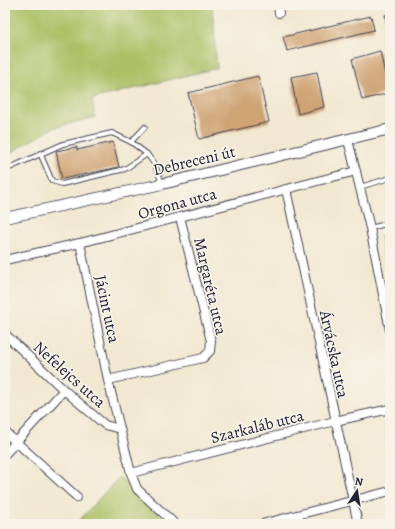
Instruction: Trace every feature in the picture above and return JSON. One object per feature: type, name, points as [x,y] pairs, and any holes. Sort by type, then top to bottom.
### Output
[{"type":"street","name":"Debreceni út","points":[[5,218],[162,184],[390,129]]},
{"type":"street","points":[[348,140],[370,228],[390,330]]},
{"type":"street","name":"Orgona utca","points":[[5,260],[80,243],[356,171]]},
{"type":"street","name":"Árvácska utca","points":[[286,189],[334,421],[358,524]]},
{"type":"street","name":"Margaréta utca","points":[[108,380],[203,358],[210,351],[211,341],[180,217]]},
{"type":"street","name":"Jácint utca","points":[[80,243],[108,380]]},
{"type":"street","name":"Nefelejcs utca","points":[[5,334],[64,390],[105,425],[120,429]]},
{"type":"street","name":"Nefelejcs utca","points":[[108,380],[131,473],[137,489],[174,524]]},
{"type":"street","points":[[5,454],[64,390]]},
{"type":"street","name":"Szarkaláb utca","points":[[131,473],[334,421],[390,409]]},
{"type":"street","points":[[5,432],[77,497]]},
{"type":"street","points":[[262,524],[390,491]]},
{"type":"lane","points":[[131,142],[145,127]]},
{"type":"lane","points":[[5,170],[63,144],[112,133],[131,142],[147,154],[156,165],[162,184]]},
{"type":"lane","points":[[40,153],[52,181],[62,184],[125,169],[147,154]]},
{"type":"lane","points":[[360,186],[390,178]]},
{"type":"lane","points":[[370,228],[390,223]]},
{"type":"green space","points":[[5,5],[212,5],[217,68],[92,99],[95,117],[53,128],[5,156]]},
{"type":"green space","points":[[390,234],[390,283],[380,236]]},
{"type":"green space","points":[[119,477],[170,524],[76,524]]},
{"type":"building","points":[[390,14],[390,27],[387,27],[385,15]]},
{"type":"building","points":[[371,16],[374,30],[287,51],[283,37]]},
{"type":"building","points":[[380,51],[389,93],[362,100],[352,59]]},
{"type":"building","points":[[317,72],[324,107],[298,114],[291,77]]},
{"type":"building","points":[[258,76],[269,122],[199,139],[188,93]]},
{"type":"building","points":[[113,142],[119,167],[62,179],[56,151],[77,147],[77,150]]}]
